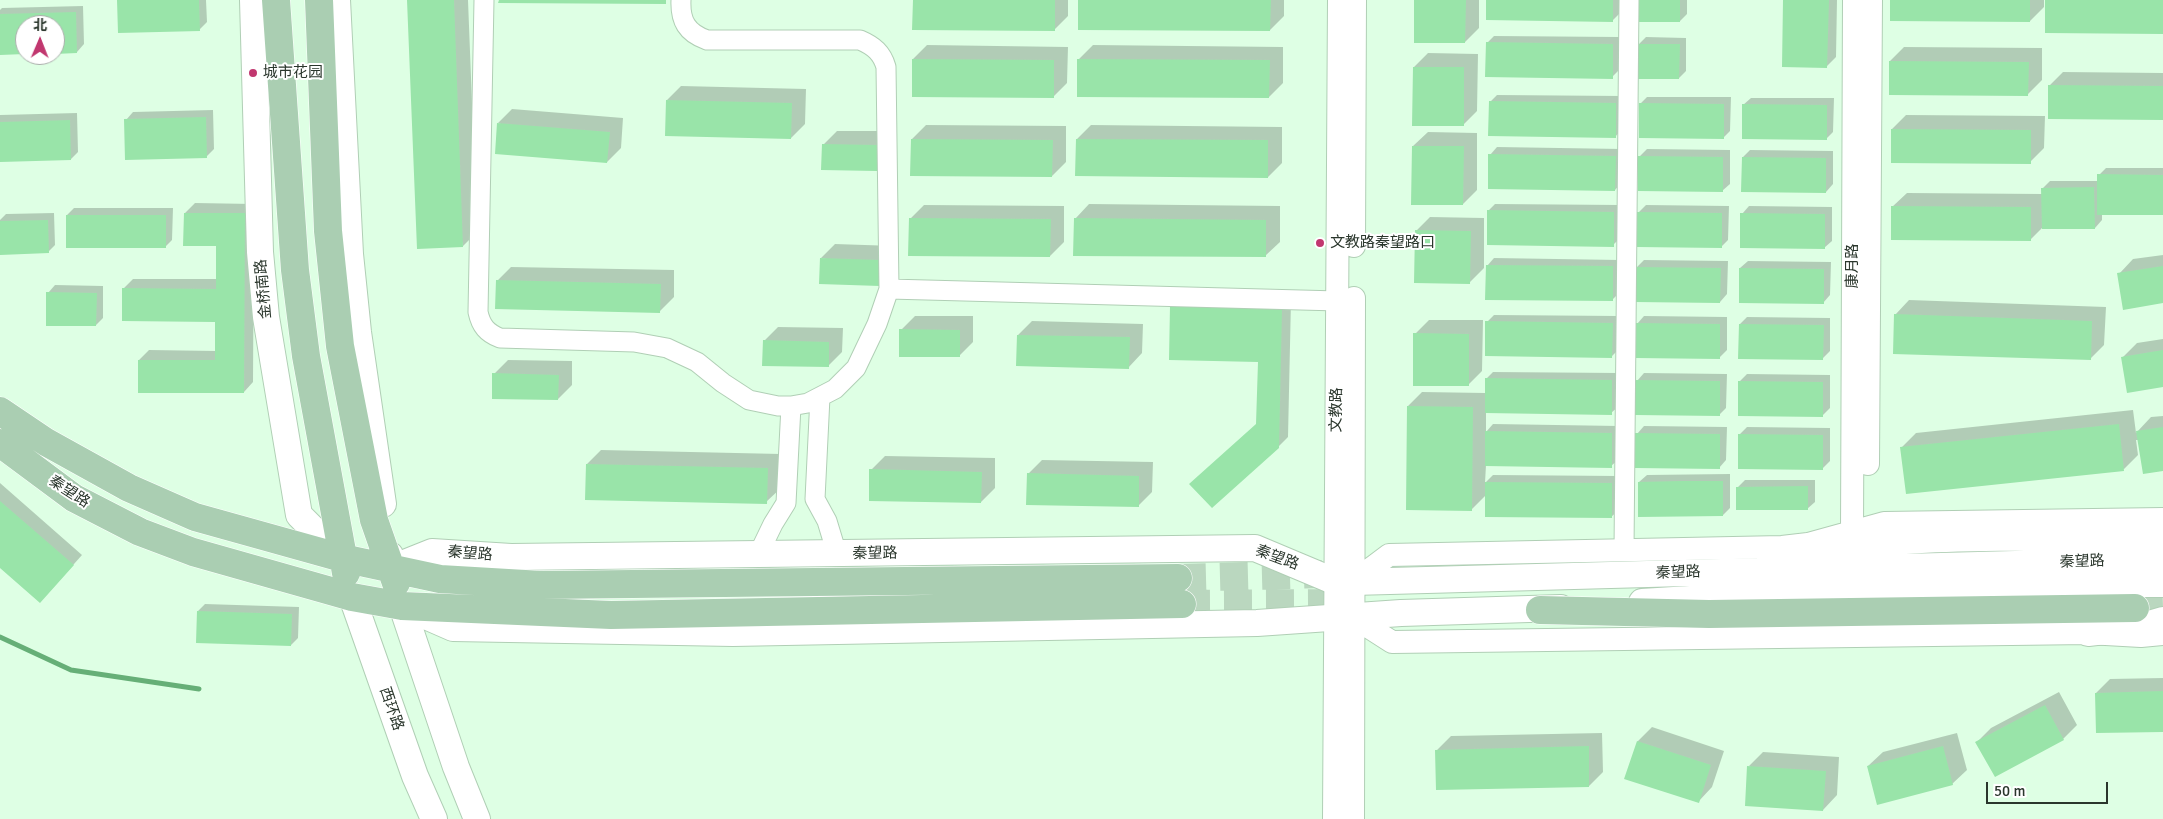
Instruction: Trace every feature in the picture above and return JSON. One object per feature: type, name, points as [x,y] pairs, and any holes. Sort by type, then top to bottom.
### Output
[{"type":"main road","name":"金桥南路","points":[[253,0],[260,252],[266,317],[298,515],[342,558]]},
{"type":"main road","points":[[276,0],[295,270],[306,356],[342,558],[352,596]]},
{"type":"main road","points":[[319,0],[328,231],[340,346],[374,520],[392,568],[402,606],[456,767],[477,819]]},
{"type":"main road","points":[[337,0],[350,254],[358,332],[392,568]]},
{"type":"main road","name":"秦望路","points":[[0,411],[46,442],[129,488],[195,518],[342,558],[440,579],[542,585],[1178,578]]},
{"type":"main road","name":"秦望路","points":[[0,443],[74,498],[140,532],[193,552],[352,596],[402,606],[611,615],[1182,604]]},
{"type":"main road","points":[[1698,573],[1798,552],[1918,539],[2163,538]]},
{"type":"main road","name":"秦望路","points":[[392,568],[432,552],[511,557],[1256,548],[1344,582],[2163,560]]},
{"type":"main road","name":"秦望路","points":[[402,606],[453,628],[723,633],[1247,624],[1401,613],[1540,610],[1755,595],[2103,584],[2163,584]]},
{"type":"main road","name":"西环路","points":[[352,596],[415,776],[434,819]]},
{"type":"main road","points":[[1540,610],[1709,614],[2134,608]]},
{"type":"main road","points":[[2088,633],[2139,627],[2163,620]]},
{"type":"street","points":[[484,0],[478,312],[484,329],[491,335],[500,338],[634,342],[667,348],[697,362],[723,383],[749,400],[778,406],[791,406],[808,402],[835,389],[856,368],[877,324],[889,289],[886,67],[883,58],[877,50],[860,40],[707,40],[693,34],[683,22],[680,13],[681,0]]},
{"type":"street","name":"文教路","points":[[1339,0],[1338,300],[1344,582]]},
{"type":"street","name":"文教路","points":[[1353,819],[1344,582],[1355,0]]},
{"type":"street","points":[[1624,550],[1629,0]]},
{"type":"street","name":"康月路","points":[[1854,0],[1860,529]]},
{"type":"street","name":"康月路","points":[[1860,529],[1871,0]]},
{"type":"street","points":[[889,289],[1338,300]]},
{"type":"street","points":[[820,397],[815,499],[827,521],[837,554]]},
{"type":"street","points":[[758,555],[786,503],[791,406]]},
{"type":"street","points":[[1344,582],[1388,555],[1782,547],[1808,544],[1884,523],[2163,519]]},
{"type":"street","points":[[1344,617],[1392,642],[2088,633],[2141,636],[2163,634]]},
{"type":"street","name":"文教路","points":[[1334,819],[1344,617]]},
{"type":"building","points":[[117,0],[199,0],[200,31],[118,33]]},
{"type":"building","points":[[407,0],[454,0],[463,247],[417,249]]},
{"type":"building","points":[[499,0],[666,0],[666,4],[498,3]]},
{"type":"building","points":[[913,0],[1055,0],[1055,31],[912,30]]},
{"type":"building","points":[[1078,0],[1271,0],[1270,31],[1078,30]]},
{"type":"building","points":[[1414,0],[1466,0],[1465,43],[1414,43]]},
{"type":"building","points":[[1486,0],[1613,0],[1613,22],[1486,20]]},
{"type":"building","points":[[1638,0],[1680,0],[1680,22],[1638,22]]},
{"type":"building","points":[[1783,0],[1829,0],[1827,68],[1782,67]]},
{"type":"building","points":[[1890,0],[2030,0],[2030,22],[1890,21]]},
{"type":"building","points":[[2045,0],[2163,0],[2163,34],[2045,33]]},
{"type":"building","points":[[76,12],[77,53],[65,54],[65,15],[15,15],[15,54],[0,55],[0,14]]},
{"type":"building","points":[[1486,42],[1613,44],[1613,79],[1485,77]]},
{"type":"building","points":[[1637,44],[1680,44],[1679,79],[1637,79]]},
{"type":"building","points":[[912,59],[1054,60],[1054,98],[912,97]]},
{"type":"building","points":[[1077,59],[1270,60],[1269,98],[1077,97]]},
{"type":"building","points":[[1889,61],[2029,62],[2028,96],[1889,95]]},
{"type":"building","points":[[1413,67],[1464,67],[1464,126],[1412,126]]},
{"type":"building","points":[[2048,85],[2163,86],[2163,120],[2048,119]]},
{"type":"building","points":[[666,100],[792,103],[791,139],[665,136]]},
{"type":"building","points":[[1489,101],[1616,103],[1616,138],[1488,136]]},
{"type":"building","points":[[1639,103],[1724,104],[1724,139],[1639,138]]},
{"type":"building","points":[[1742,104],[1827,105],[1827,140],[1742,139]]},
{"type":"building","points":[[206,117],[207,158],[125,160],[124,119]]},
{"type":"building","points":[[70,120],[71,160],[0,162],[0,122]]},
{"type":"building","points":[[497,123],[610,132],[607,163],[495,154]]},
{"type":"building","points":[[1891,129],[2031,130],[2031,164],[1891,163]]},
{"type":"building","points":[[911,139],[1053,140],[1052,177],[910,176]]},
{"type":"building","points":[[1076,139],[1268,140],[1268,178],[1075,176]]},
{"type":"building","points":[[822,144],[878,145],[877,171],[821,170]]},
{"type":"building","points":[[1412,146],[1464,146],[1463,205],[1411,205]]},
{"type":"building","points":[[1488,154],[1616,156],[1615,191],[1488,189]]},
{"type":"building","points":[[1638,156],[1723,157],[1723,192],[1638,191]]},
{"type":"building","points":[[1742,157],[1826,158],[1826,193],[1741,192]]},
{"type":"building","points":[[2097,174],[2163,175],[2163,215],[2097,215]]},
{"type":"building","points":[[2094,187],[2095,229],[2042,229],[2041,188]]},
{"type":"building","points":[[1891,206],[2031,207],[2031,241],[1891,240]]},
{"type":"building","points":[[1487,210],[1614,212],[1614,247],[1487,245]]},
{"type":"building","points":[[1637,212],[1722,213],[1722,248],[1637,247]]},
{"type":"building","points":[[184,213],[245,213],[244,393],[138,393],[138,360],[215,360],[215,322],[122,321],[122,288],[216,289],[216,246],[183,246]]},
{"type":"building","points":[[1740,213],[1825,214],[1825,249],[1740,248]]},
{"type":"building","points":[[66,215],[166,215],[166,248],[66,248]]},
{"type":"building","points":[[909,218],[1051,219],[1050,257],[908,256]]},
{"type":"building","points":[[1074,218],[1266,220],[1266,257],[1073,256]]},
{"type":"building","points":[[48,220],[49,253],[0,255],[0,221]]},
{"type":"building","points":[[1415,230],[1471,231],[1470,284],[1414,283]]},
{"type":"building","points":[[820,258],[881,260],[880,286],[819,284]]},
{"type":"building","points":[[1486,265],[1613,266],[1613,301],[1485,300]]},
{"type":"building","points":[[2163,266],[2163,303],[2123,310],[2117,273]]},
{"type":"building","points":[[1636,267],[1721,268],[1720,303],[1635,302]]},
{"type":"building","points":[[1739,268],[1824,269],[1824,304],[1739,303]]},
{"type":"building","points":[[496,280],[661,284],[660,313],[495,309]]},
{"type":"building","points":[[46,292],[97,293],[96,326],[46,326]]},
{"type":"building","points":[[1170,306],[1282,309],[1279,448],[1212,508],[1189,484],[1256,424],[1258,362],[1169,360]]},
{"type":"building","points":[[1894,314],[2092,321],[2091,360],[1893,354]]},
{"type":"building","points":[[1485,321],[1613,323],[1612,358],[1485,356]]},
{"type":"building","points":[[1636,323],[1720,324],[1720,359],[1635,358]]},
{"type":"building","points":[[1739,324],[1824,325],[1823,360],[1738,359]]},
{"type":"building","points":[[899,329],[960,330],[960,357],[899,357]]},
{"type":"building","points":[[1413,333],[1469,334],[1469,386],[1413,386]]},
{"type":"building","points":[[1017,335],[1130,337],[1129,369],[1016,366]]},
{"type":"building","points":[[763,340],[829,342],[829,367],[762,366]]},
{"type":"building","points":[[2163,350],[2163,387],[2127,393],[2121,357]]},
{"type":"building","points":[[492,373],[559,375],[558,400],[492,399]]},
{"type":"building","points":[[1485,378],[1612,380],[1612,415],[1485,413]]},
{"type":"building","points":[[1635,380],[1720,381],[1720,416],[1635,415]]},
{"type":"building","points":[[1738,381],[1823,382],[1823,417],[1738,416]]},
{"type":"building","points":[[1407,406],[1473,407],[1472,511],[1406,510]]},
{"type":"building","points":[[2119,424],[2124,471],[1906,494],[1900,447]]},
{"type":"building","points":[[2163,427],[2163,471],[2143,474],[2136,431]]},
{"type":"building","points":[[1485,431],[1612,433],[1612,468],[1485,466]]},
{"type":"building","points":[[1635,433],[1720,434],[1720,469],[1635,468]]},
{"type":"building","points":[[1738,434],[1823,435],[1823,470],[1738,469]]},
{"type":"building","points":[[586,464],[768,468],[767,504],[585,500]]},
{"type":"building","points":[[869,469],[982,472],[981,503],[869,501]]},
{"type":"building","points":[[1027,473],[1139,476],[1139,507],[1026,505]]},
{"type":"building","points":[[1723,481],[1723,516],[1638,517],[1638,482]]},
{"type":"building","points":[[1485,482],[1612,483],[1612,518],[1485,517]]},
{"type":"building","points":[[1808,486],[1808,510],[1736,510],[1736,487]]},
{"type":"building","points":[[0,501],[74,565],[40,603],[0,568]]},
{"type":"building","points":[[197,611],[292,614],[291,646],[196,643]]},
{"type":"building","points":[[2163,691],[2163,732],[2096,733],[2095,693]]},
{"type":"building","points":[[2045,705],[2064,740],[1995,777],[1975,742]]},
{"type":"building","points":[[1637,741],[1711,765],[1699,803],[1624,779]]},
{"type":"building","points":[[1589,746],[1589,787],[1436,790],[1435,750]]},
{"type":"building","points":[[1943,746],[1953,785],[1877,805],[1867,766]]},
{"type":"building","points":[[1747,766],[1826,771],[1823,811],[1745,806]]},
{"type":"waterway","points":[[0,637],[71,670],[199,689]]},
{"type":"tunnel","points":[[1178,578],[1322,574]]},
{"type":"tunnel","points":[[1182,604],[1360,603]]},
{"type":"tunnel","points":[[2135,608],[2163,607]]},
{"type":"place","name":"城市花园","points":[[253,73]]},
{"type":"place","name":"文教路秦望路口","points":[[1320,243]]}]
